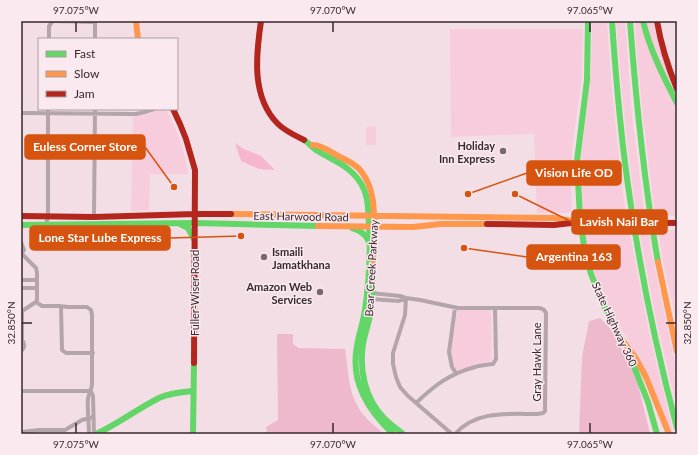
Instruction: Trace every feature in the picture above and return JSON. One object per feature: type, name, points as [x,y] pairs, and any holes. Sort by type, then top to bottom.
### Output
[{"type":"main road","points":[[136,21],[138,38]]},
{"type":"main road","name":"Bear Creek Parkway","points":[[262,21],[259,34],[256,67],[258,84],[263,102],[271,115],[287,131],[354,165],[361,171],[368,182],[372,193],[373,204],[371,217],[370,296],[356,349],[355,366],[361,394],[377,418],[394,434]]},
{"type":"main road","name":"State Highway 360","points":[[588,21],[587,80],[577,161],[580,222],[585,253],[591,274],[603,304],[633,362],[648,402],[657,434]]},
{"type":"main road","points":[[612,21],[621,128],[641,269],[654,335],[677,428]]},
{"type":"main road","points":[[630,21],[636,98],[647,192],[660,272],[677,352]]},
{"type":"main road","points":[[643,21],[654,58],[677,103]]},
{"type":"main road","points":[[657,21],[662,49],[677,89]]},
{"type":"main road","name":"Fuller-Wiser Road","points":[[173,110],[192,156],[195,170],[193,434]]},
{"type":"main road","name":"Bear Creek Parkway","points":[[311,144],[314,148],[350,170],[360,181],[366,193],[371,217]]},
{"type":"main road","points":[[195,203],[199,209],[214,215]]},
{"type":"main road","points":[[373,204],[379,211],[394,217]]},
{"type":"main road","name":"East Harwood Road","points":[[21,216],[195,214],[481,217],[554,218],[580,222]]},
{"type":"main road","points":[[253,224],[254,215]]},
{"type":"main road","points":[[481,217],[482,224]]},
{"type":"main road","name":"East Harwood Road","points":[[21,225],[195,223],[413,226],[441,224],[554,225],[580,222],[676,223]]},
{"type":"main road","points":[[179,223],[188,228],[195,240]]},
{"type":"main road","points":[[337,226],[360,230],[366,236],[369,243]]},
{"type":"main road","name":"Bear Creek Parkway","points":[[371,226],[369,243],[371,312],[363,343],[361,359],[362,373],[365,387],[373,403],[383,417],[403,434]]},
{"type":"main road","points":[[623,341],[636,358],[644,373],[669,434]]},
{"type":"main road","points":[[95,434],[108,429],[160,398],[176,392],[193,391]]},
{"type":"street","points":[[49,38],[50,26],[54,21],[95,21],[95,38]]},
{"type":"street","points":[[23,113],[48,111],[95,111],[136,114],[151,110]]},
{"type":"street","points":[[46,225],[48,216],[48,111]]},
{"type":"street","points":[[94,216],[95,111]]},
{"type":"street","points":[[21,242],[24,250],[21,254],[36,268],[37,280],[37,300],[22,311],[22,340],[24,346],[21,351]]},
{"type":"street","points":[[21,279],[37,280]]},
{"type":"street","points":[[21,289],[37,288]]},
{"type":"street","points":[[370,296],[400,296],[455,308],[495,308],[495,362],[493,364],[456,373],[448,377],[430,390],[416,403]]},
{"type":"street","points":[[406,298],[405,315],[393,354],[393,364],[396,377],[400,387],[408,396],[454,434]]},
{"type":"street","points":[[36,302],[42,306],[87,307],[91,310],[93,353],[91,391],[93,396],[95,434]]},
{"type":"street","points":[[61,307],[62,350],[66,353],[93,353]]},
{"type":"street","points":[[455,308],[449,352],[452,366],[456,373]]},
{"type":"street","name":"Gray Hawk Lane","points":[[454,434],[474,420],[489,415],[537,414],[545,411],[545,310],[543,308],[495,308]]},
{"type":"street","points":[[21,391],[91,391]]},
{"type":"street","points":[[90,434],[88,396],[91,391]]},
{"type":"street","points":[[21,432],[65,430],[76,423],[93,417]]},
{"type":"shaded area","points":[[592,21],[607,21],[615,118],[626,215],[586,216],[583,214],[581,158],[591,69]]},
{"type":"shaded area","points":[[616,21],[625,21],[632,116],[645,216],[637,216],[630,167]]},
{"type":"shaded area","points":[[635,21],[642,21],[677,107],[677,217],[655,216],[643,118]]},
{"type":"shaded area","points":[[645,21],[655,21],[670,81],[662,70]]},
{"type":"shaded area","points":[[450,29],[583,29],[582,76],[572,151],[572,208],[570,212],[537,213],[534,134],[451,137]]},
{"type":"shaded area","points":[[158,110],[166,110],[183,148],[188,174],[150,174],[149,210],[131,211],[133,117],[148,114]]},
{"type":"shaded area","points":[[376,126],[376,145],[366,145],[366,127]]},
{"type":"shaded area","points":[[235,143],[242,148],[261,156],[275,170],[259,169],[241,161]]},
{"type":"shaded area","points":[[584,228],[629,229],[649,332],[673,431],[670,432],[636,353],[603,296],[594,275],[587,249]]},
{"type":"shaded area","points":[[649,229],[651,250],[677,372],[674,373],[677,384],[677,396],[674,397],[656,319],[639,230]]},
{"type":"shaded area","points":[[677,229],[677,324],[663,262],[658,230]]},
{"type":"shaded area","points":[[459,309],[491,310],[492,361],[457,370],[455,368],[450,352],[457,311]]},
{"type":"shaded area","points":[[600,318],[613,331],[637,380],[650,434],[579,434],[582,357],[589,321]]},
{"type":"shaded area","points":[[277,334],[293,334],[293,344],[299,348],[345,349],[352,393],[360,411],[384,434],[267,434],[266,427],[278,420]]},
{"type":"traffic: fast","points":[[588,21],[587,80],[577,161],[580,218],[585,253],[591,274],[603,304],[624,344]]},
{"type":"traffic: fast","points":[[612,21],[621,133],[634,228],[650,314],[677,428]]},
{"type":"traffic: fast","points":[[630,21],[641,142],[658,262]]},
{"type":"traffic: fast","points":[[643,21],[653,53],[677,103]]},
{"type":"traffic: fast","points":[[304,140],[316,150],[340,163],[351,171],[356,176],[365,192],[368,203],[370,247],[368,289],[357,346],[356,372],[363,394],[369,405],[393,434]]},
{"type":"traffic: fast","points":[[21,225],[195,223],[318,226]]},
{"type":"traffic: fast","points":[[180,224],[188,228],[194,239]]},
{"type":"traffic: fast","points":[[352,228],[362,232],[368,240]]},
{"type":"traffic: fast","points":[[373,274],[371,311],[362,354],[363,374],[368,393],[377,410],[386,420],[403,434]]},
{"type":"traffic: fast","points":[[629,354],[648,402],[657,434]]},
{"type":"traffic: fast","points":[[193,434],[194,363]]},
{"type":"traffic: fast","points":[[96,434],[163,396],[193,391]]},
{"type":"traffic: slow","points":[[136,21],[138,38]]},
{"type":"traffic: slow","points":[[313,145],[323,147],[354,164],[366,178],[372,194],[374,211],[373,274]]},
{"type":"traffic: slow","points":[[231,214],[554,218],[573,221]]},
{"type":"traffic: slow","points":[[318,226],[413,227],[441,224],[487,224]]},
{"type":"traffic: slow","points":[[658,262],[677,352]]},
{"type":"traffic: slow","points":[[623,341],[635,357],[646,377],[669,434]]},
{"type":"traffic: jam","points":[[261,21],[257,61],[259,89],[263,101],[269,113],[278,124],[287,131],[304,140]]},
{"type":"traffic: jam","points":[[657,21],[665,56],[677,89]]},
{"type":"traffic: jam","points":[[173,110],[186,139],[195,170],[194,363]]},
{"type":"traffic: jam","points":[[21,216],[94,217],[231,214]]},
{"type":"traffic: jam","points":[[487,224],[554,225],[580,222],[677,223]]},
{"type":"place","name":"Holiday Inn Express","points":[[503,151]]},
{"type":"place","name":"Euless Corner Store","points":[[174,187]]},
{"type":"place","name":"Vision Life OD","points":[[468,194]]},
{"type":"place","name":"Lavish Nail Bar","points":[[515,194]]},
{"type":"place","name":"Lone Star Lube Express","points":[[241,236]]},
{"type":"place","name":"Argentina 163","points":[[464,248]]},
{"type":"place","name":"Ismaili Jamatkhana","points":[[264,257]]},
{"type":"place","name":"Amazon Web Services","points":[[320,292]]}]
